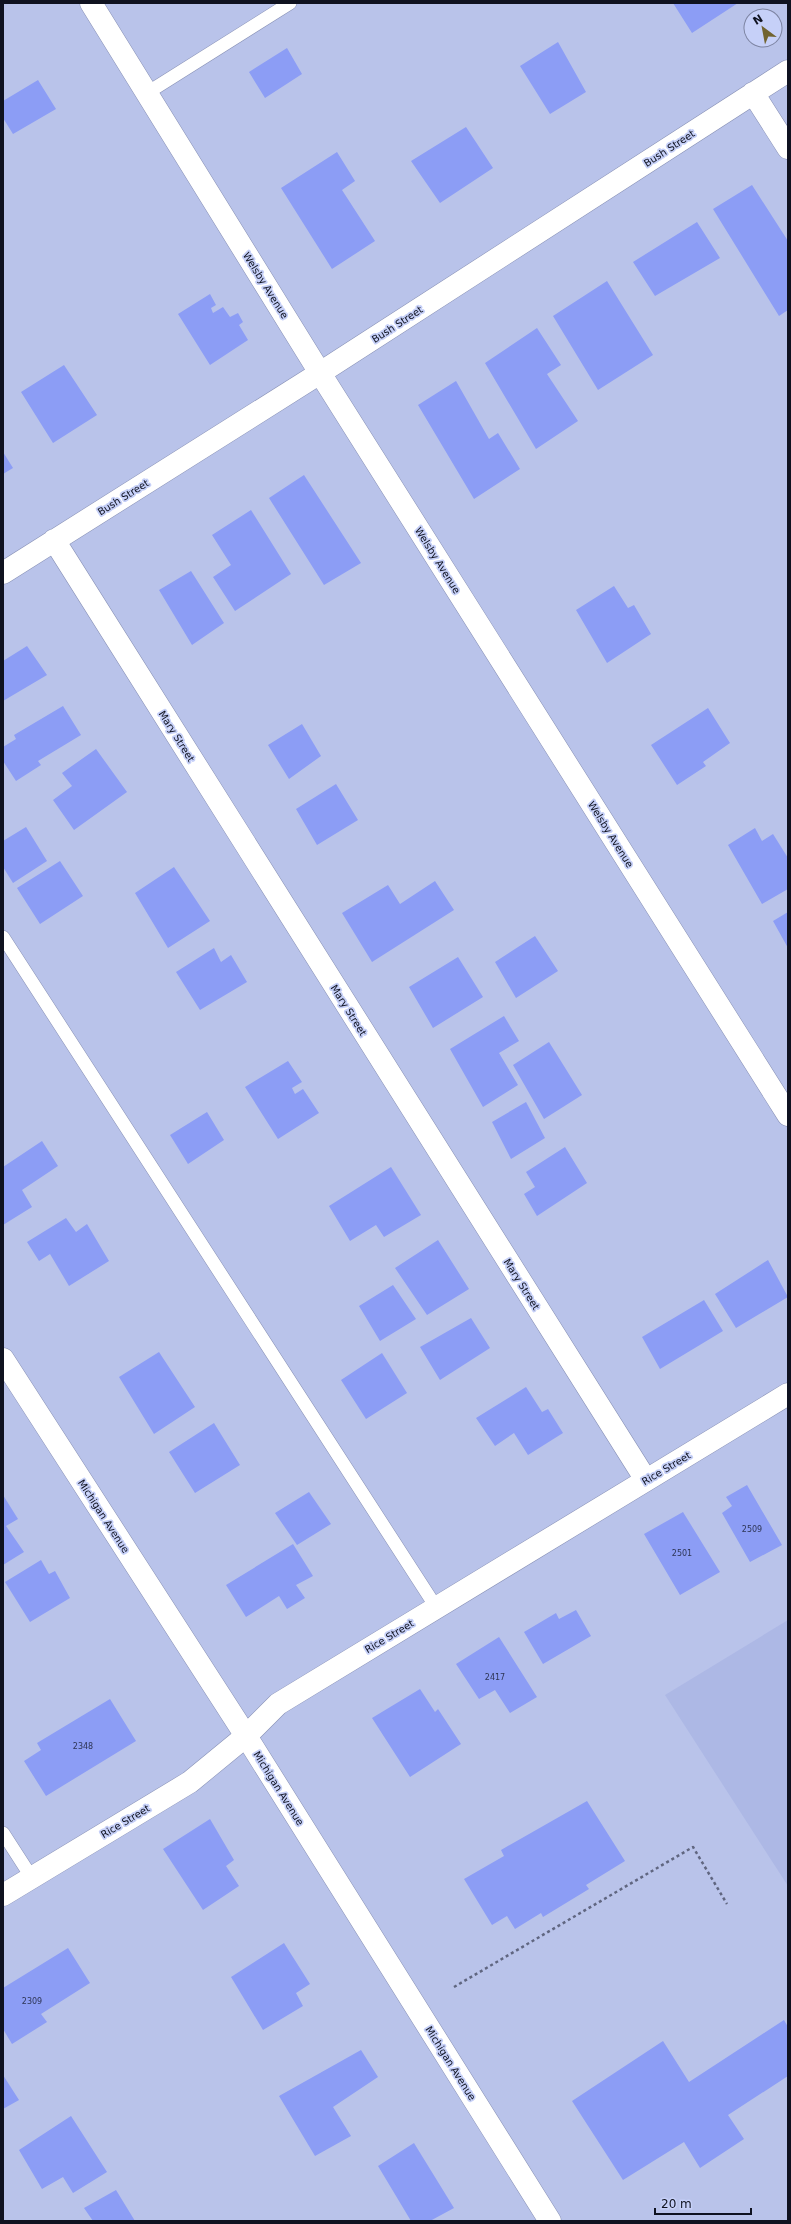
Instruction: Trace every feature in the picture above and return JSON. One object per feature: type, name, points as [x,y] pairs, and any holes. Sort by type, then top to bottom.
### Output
[{"type":"street","name":"Welsby Avenue","points":[[92,3],[146,93],[320,373],[788,1115]]},
{"type":"street","name":"Bush Street","points":[[3,573],[320,373],[788,71]]},
{"type":"street","points":[[753,93],[788,148]]},
{"type":"street","name":"Mary Street","points":[[54,540],[646,1480]]},
{"type":"street","name":"Michigan Avenue","points":[[3,1359],[246,1736],[550,2221]]},
{"type":"street","name":"Rice Street","points":[[3,1895],[190,1782],[246,1736],[278,1704],[788,1394]]},
{"type":"lane","points":[[146,93],[290,3]]},
{"type":"lane","points":[[3,937],[436,1607]]},
{"type":"lane","points":[[3,1833],[32,1878]]},
{"type":"path","points":[[454,1987],[693,1847],[728,1904]]},
{"type":"shaded area","points":[[788,1620],[788,1886],[665,1695]]},
{"type":"building","points":[[673,3],[738,3],[692,33]]},
{"type":"building","points":[[558,42],[586,92],[550,114],[520,66]]},
{"type":"building","points":[[287,48],[302,74],[265,98],[249,72]]},
{"type":"building","points":[[38,80],[56,109],[13,134],[3,118],[3,101]]},
{"type":"building","points":[[466,127],[493,168],[440,203],[411,161]]},
{"type":"building","points":[[337,152],[355,181],[342,190],[375,241],[332,269],[281,188]]},
{"type":"building","points":[[752,185],[788,241],[788,310],[779,316],[713,209]]},
{"type":"building","points":[[697,222],[720,258],[655,296],[633,262]]},
{"type":"building","points":[[607,281],[653,355],[598,390],[553,316]]},
{"type":"building","points":[[210,294],[216,305],[211,308],[213,313],[223,307],[230,317],[238,313],[243,322],[239,325],[248,340],[210,365],[178,314]]},
{"type":"building","points":[[537,328],[561,365],[547,374],[578,421],[536,449],[485,363]]},
{"type":"building","points":[[64,365],[97,415],[53,443],[21,392]]},
{"type":"building","points":[[456,381],[489,439],[498,433],[520,469],[474,499],[418,405]]},
{"type":"building","points":[[3,452],[13,468],[3,474]]},
{"type":"building","points":[[304,475],[361,563],[324,585],[269,498]]},
{"type":"building","points":[[251,510],[291,574],[235,611],[213,577],[231,565],[212,535]]},
{"type":"building","points":[[191,571],[224,623],[192,645],[159,590]]},
{"type":"building","points":[[614,586],[628,608],[634,605],[651,634],[607,663],[576,610]]},
{"type":"building","points":[[27,646],[47,675],[3,701],[3,661]]},
{"type":"building","points":[[63,706],[81,735],[38,761],[41,765],[16,781],[3,761],[3,747],[16,739],[14,735]]},
{"type":"building","points":[[708,708],[730,743],[703,762],[706,766],[677,785],[651,745]]},
{"type":"building","points":[[302,724],[321,756],[289,779],[268,745]]},
{"type":"building","points":[[96,749],[127,792],[74,830],[53,800],[72,786],[62,773]]},
{"type":"building","points":[[336,784],[358,820],[317,845],[296,809]]},
{"type":"building","points":[[26,827],[47,861],[13,883],[3,867],[3,841]]},
{"type":"building","points":[[755,828],[762,841],[773,834],[788,858],[788,889],[762,904],[728,845]]},
{"type":"building","points":[[60,861],[83,896],[40,924],[17,888]]},
{"type":"building","points":[[174,867],[210,921],[168,948],[135,893]]},
{"type":"building","points":[[435,881],[454,910],[372,962],[342,913],[388,885],[400,904]]},
{"type":"building","points":[[788,912],[788,948],[773,921]]},
{"type":"building","points":[[535,936],[558,971],[516,998],[495,962]]},
{"type":"building","points":[[214,948],[221,962],[231,955],[247,982],[200,1010],[176,972]]},
{"type":"building","points":[[458,957],[483,997],[433,1028],[409,987]]},
{"type":"building","points":[[504,1016],[519,1041],[499,1053],[518,1085],[483,1107],[450,1049]]},
{"type":"building","points":[[549,1042],[582,1095],[544,1119],[513,1065]]},
{"type":"building","points":[[288,1061],[302,1082],[292,1088],[295,1094],[303,1089],[319,1113],[278,1139],[245,1087]]},
{"type":"building","points":[[526,1102],[545,1138],[511,1159],[492,1122]]},
{"type":"building","points":[[207,1112],[224,1140],[188,1164],[170,1135]]},
{"type":"building","points":[[42,1141],[58,1166],[22,1190],[32,1207],[3,1225],[3,1167]]},
{"type":"building","points":[[565,1147],[587,1183],[537,1216],[524,1194],[535,1187],[526,1172]]},
{"type":"building","points":[[391,1167],[421,1215],[384,1237],[376,1225],[350,1241],[329,1206]]},
{"type":"building","points":[[66,1218],[76,1232],[87,1224],[109,1261],[69,1286],[50,1254],[39,1261],[27,1242]]},
{"type":"building","points":[[438,1240],[469,1289],[427,1315],[395,1268]]},
{"type":"building","points":[[768,1260],[788,1297],[736,1328],[715,1294]]},
{"type":"building","points":[[393,1285],[416,1319],[380,1341],[359,1306]]},
{"type":"building","points":[[704,1300],[723,1331],[660,1369],[642,1337]]},
{"type":"building","points":[[471,1318],[490,1348],[440,1380],[420,1347]]},
{"type":"building","points":[[159,1352],[195,1407],[154,1434],[119,1377]]},
{"type":"building","points":[[382,1353],[407,1393],[366,1419],[341,1380]]},
{"type":"building","points":[[526,1387],[542,1412],[548,1409],[563,1433],[528,1455],[514,1433],[495,1446],[476,1418]]},
{"type":"building","points":[[214,1423],[240,1465],[195,1493],[169,1452]]},
{"type":"building","points":[[747,1485],[782,1545],[750,1562],[722,1513],[732,1506],[726,1497]]},
{"type":"building","points":[[309,1492],[331,1524],[297,1545],[275,1513]]},
{"type":"building","points":[[3,1495],[18,1519],[6,1526],[24,1552],[3,1565]]},
{"type":"building","points":[[683,1512],[720,1572],[680,1595],[644,1534]]},
{"type":"building","points":[[293,1544],[313,1576],[296,1585],[305,1598],[287,1609],[279,1596],[246,1617],[226,1585]]},
{"type":"building","points":[[41,1560],[49,1574],[55,1571],[70,1598],[30,1622],[5,1582]]},
{"type":"building","points":[[576,1610],[591,1636],[543,1664],[524,1632],[556,1613],[559,1619]]},
{"type":"building","points":[[499,1637],[537,1697],[510,1713],[495,1690],[479,1699],[456,1664]]},
{"type":"building","points":[[420,1689],[435,1712],[438,1709],[461,1744],[410,1777],[372,1718]]},
{"type":"building","points":[[110,1699],[136,1741],[46,1796],[24,1761],[41,1750],[37,1743]]},
{"type":"building","points":[[587,1801],[625,1861],[586,1885],[589,1889],[543,1917],[541,1913],[515,1929],[507,1916],[492,1925],[464,1879],[504,1856],[501,1850]]},
{"type":"building","points":[[210,1819],[234,1860],[226,1866],[239,1886],[203,1910],[163,1849]]},
{"type":"building","points":[[284,1943],[310,1984],[296,1993],[303,2006],[263,2030],[231,1977]]},
{"type":"building","points":[[68,1948],[90,1983],[41,2014],[47,2022],[12,2044],[3,2029],[3,1988]]},
{"type":"building","points":[[784,2020],[788,2027],[788,2076],[728,2115],[744,2139],[700,2168],[684,2142],[623,2180],[572,2101],[663,2041],[689,2082]]},
{"type":"building","points":[[361,2050],[378,2077],[333,2107],[351,2136],[315,2156],[279,2096]]},
{"type":"building","points":[[3,2075],[19,2100],[3,2109]]},
{"type":"building","points":[[71,2116],[107,2172],[73,2193],[63,2177],[42,2189],[19,2150]]},
{"type":"building","points":[[414,2143],[454,2208],[430,2221],[411,2221],[378,2166]]},
{"type":"building","points":[[116,2190],[135,2221],[93,2221],[84,2208]]}]
